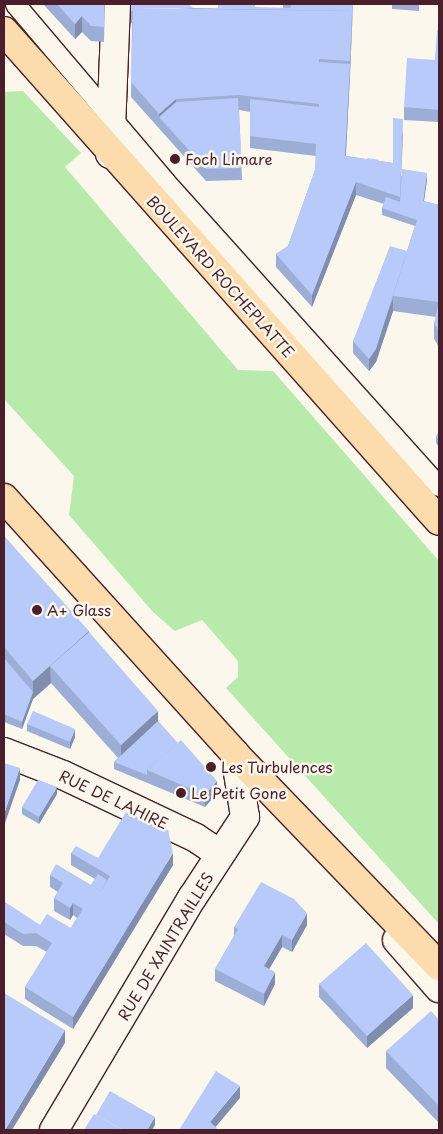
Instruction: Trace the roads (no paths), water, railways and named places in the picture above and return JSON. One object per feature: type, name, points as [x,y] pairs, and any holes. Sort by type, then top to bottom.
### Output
[{"type":"main road","name":"BOULEVARD ROCHEPLATTE","points":[[4,31],[110,154],[439,522]]},
{"type":"main road","points":[[4,498],[237,767],[439,966]]},
{"type":"street","points":[[110,154],[116,4]]},
{"type":"street","name":"RUE DE LAHIRE","points":[[4,752],[63,775],[196,838],[220,854]]},
{"type":"street","points":[[237,767],[439,988]]},
{"type":"street","name":"RUE DE XAINTRAILLES","points":[[54,1130],[220,854],[245,817],[237,767]]},
{"type":"lane","points":[[15,4],[111,118],[439,486]]},
{"type":"lane","points":[[4,515],[237,767]]},
{"type":"place","name":"Foch Limare","points":[[175,159]]},
{"type":"place","name":"A+ Glass","points":[[37,610]]},
{"type":"place","name":"Les Turbulences","points":[[211,767]]},
{"type":"place","name":"Le Petit Gone","points":[[181,793]]}]
